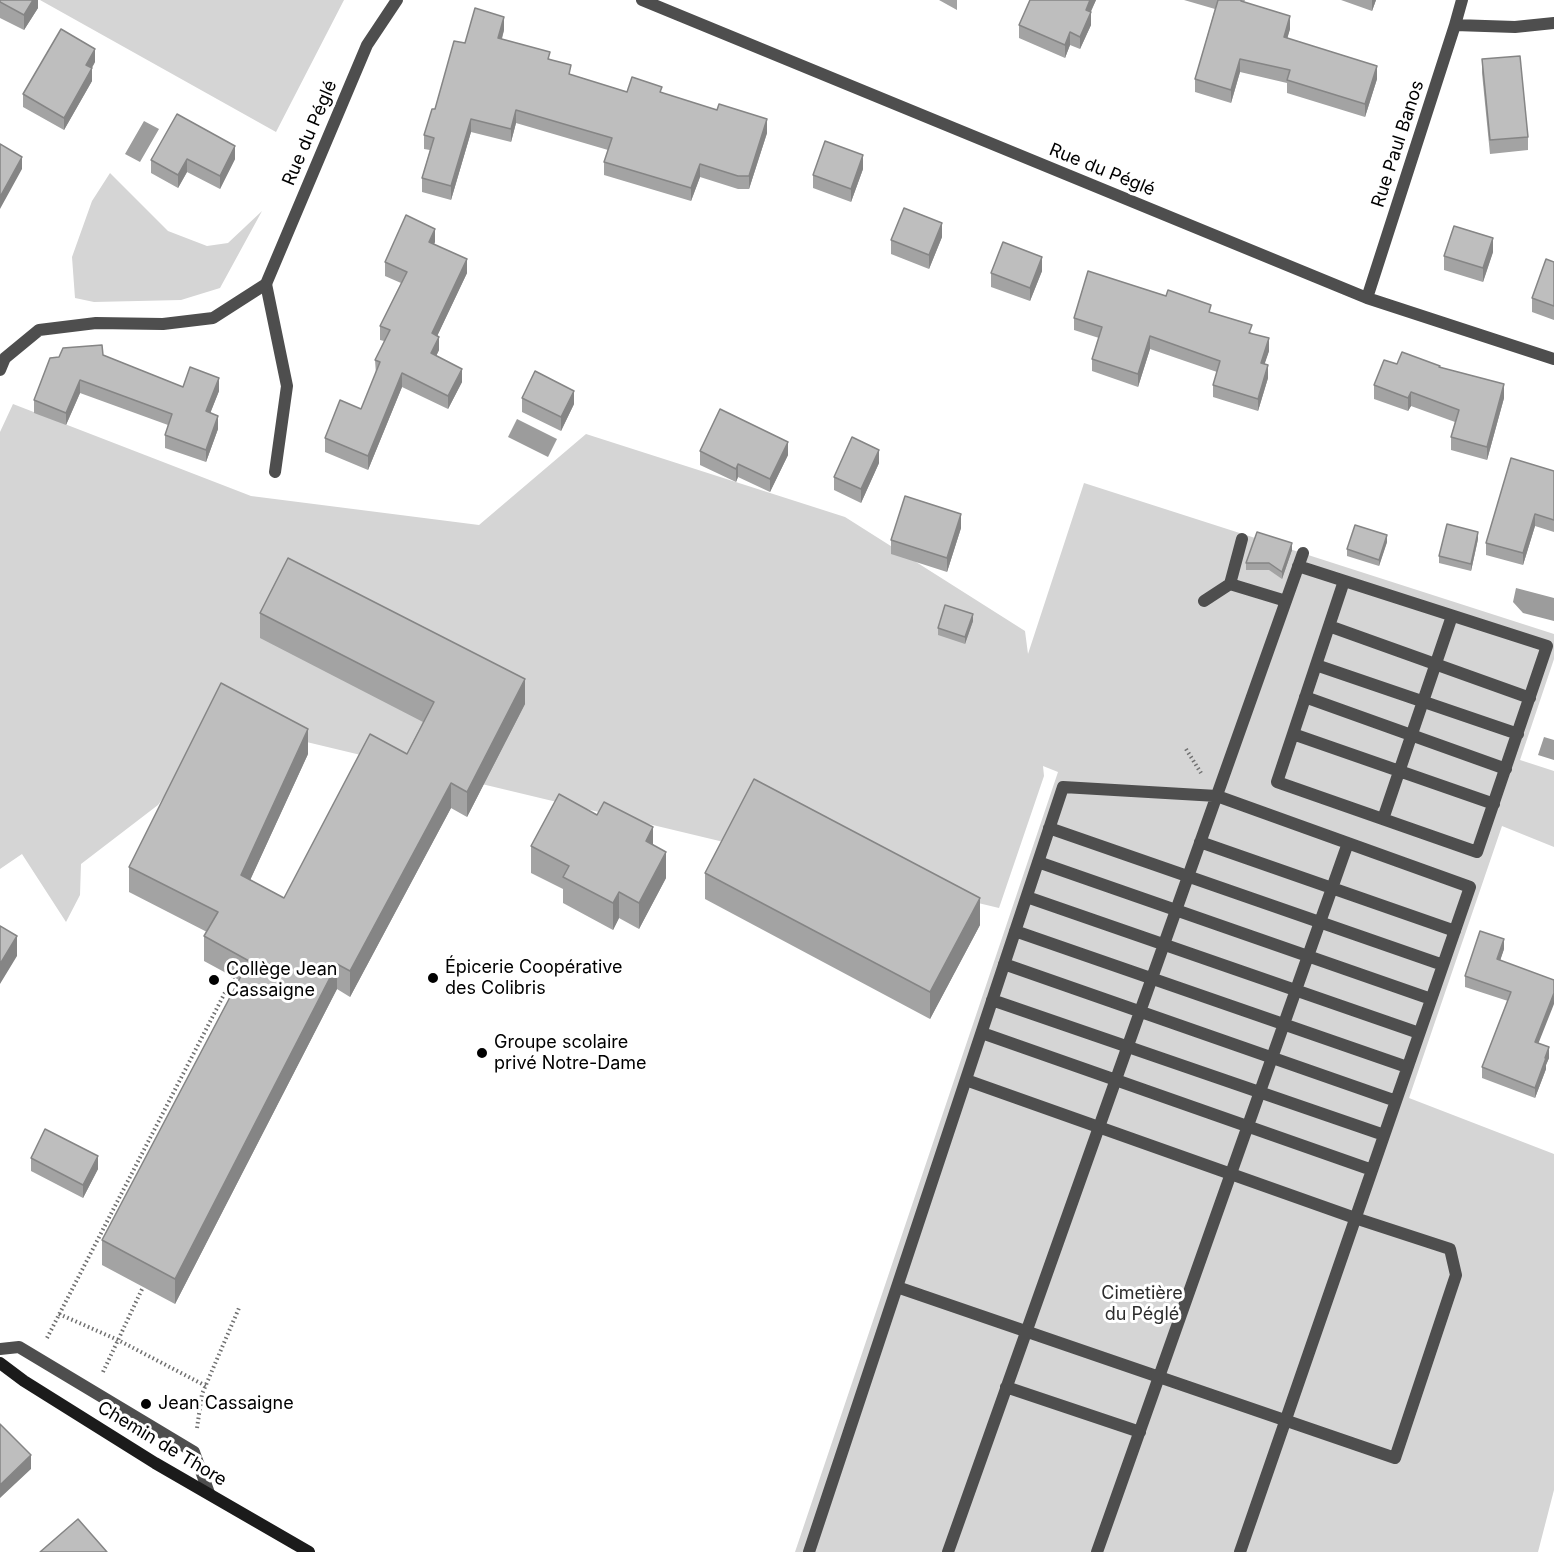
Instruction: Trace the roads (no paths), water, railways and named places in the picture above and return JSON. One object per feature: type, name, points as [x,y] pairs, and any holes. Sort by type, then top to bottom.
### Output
[{"type":"street","name":"Rue du Péglé","points":[[266,284],[367,45],[397,0]]},
{"type":"street","name":"Rue du Péglé","points":[[642,0],[1367,298],[1554,359]]},
{"type":"street","name":"Rue Paul Banos","points":[[1367,298],[1462,0]]},
{"type":"street","points":[[1455,25],[1515,27],[1554,23]]},
{"type":"street","points":[[0,370],[5,358],[39,330],[96,324],[163,324],[213,318],[266,284],[287,386],[275,472]]},
{"type":"street","points":[[1204,601],[1230,584],[1242,539]]},
{"type":"street","points":[[948,1552],[1303,553]]},
{"type":"street","points":[[1298,566],[1547,646],[1477,852],[1277,782],[1344,581]]},
{"type":"street","points":[[1230,584],[1286,601]]},
{"type":"street","points":[[1383,819],[1452,616]]},
{"type":"street","points":[[1329,626],[1530,698]]},
{"type":"street","points":[[1316,665],[1518,734]]},
{"type":"street","points":[[1305,697],[1506,769]]},
{"type":"street","points":[[1293,734],[1494,804]]},
{"type":"street","points":[[809,1552],[1063,787],[1217,796],[1470,887],[1240,1552]]},
{"type":"street","points":[[1049,828],[1443,965]]},
{"type":"street","points":[[1200,842],[1455,931]]},
{"type":"street","points":[[1097,1552],[1348,843]]},
{"type":"street","points":[[1038,862],[1431,999]]},
{"type":"street","points":[[1027,897],[1419,1033]]},
{"type":"street","points":[[1015,931],[1407,1067]]},
{"type":"street","points":[[1004,964],[1396,1101]]},
{"type":"street","points":[[992,1000],[1384,1136]]},
{"type":"street","points":[[982,1032],[1372,1170]]},
{"type":"street","points":[[897,1287],[1395,1458],[1456,1275],[1450,1249],[1355,1218],[966,1080]]},
{"type":"street","points":[[0,1349],[19,1347],[194,1452],[209,1493]]},
{"type":"street","name":"Chemin de Thore","points":[[0,1363],[155,1463],[309,1552]]},
{"type":"street","points":[[1006,1387],[1140,1432]]},
{"type":"place","name":"Épicerie Coopérative des Colibris","points":[[433,978]]},
{"type":"place","name":"Collège Jean Cassaigne","points":[[214,980]]},
{"type":"place","name":"Groupe scolaire privé Notre-Dame","points":[[482,1053]]},
{"type":"place","name":"Jean Cassaigne","points":[[146,1404]]},
{"type":"park label","name":"Cimetière du Péglé","points":[[1142,1304]]}]
